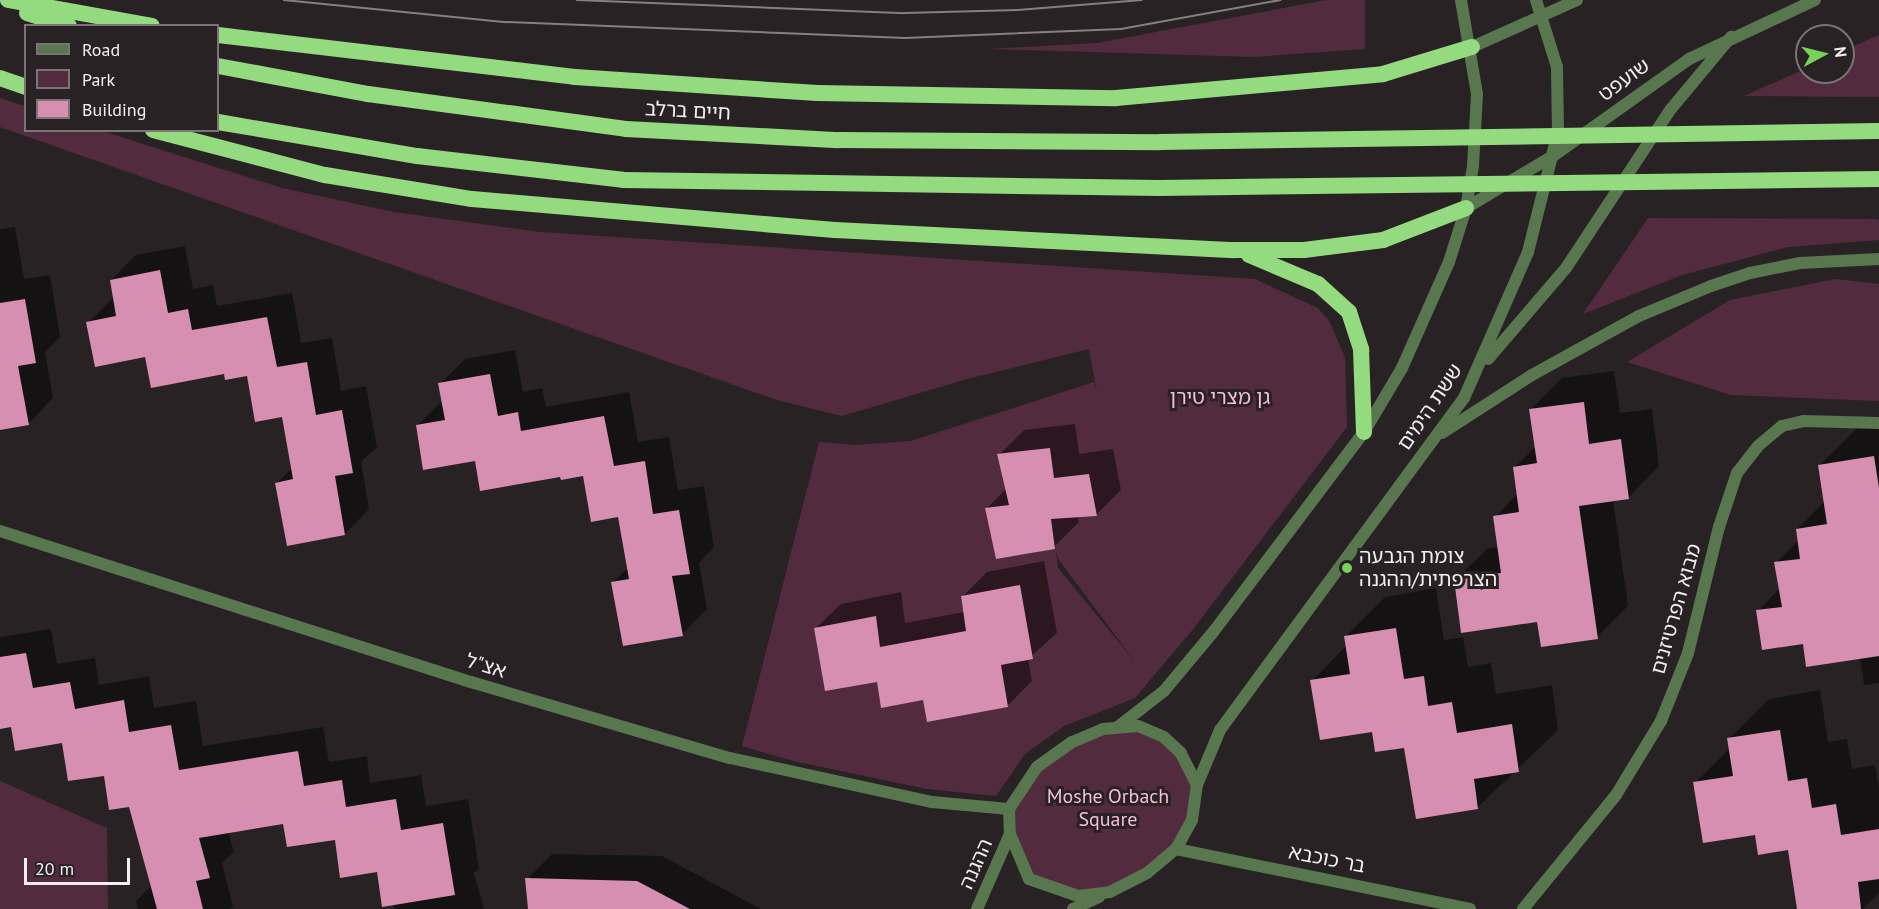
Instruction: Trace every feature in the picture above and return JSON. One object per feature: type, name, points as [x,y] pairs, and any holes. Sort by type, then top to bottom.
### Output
[{"type":"highway","points":[[8,0],[141,24]]},
{"type":"highway","points":[[0,4],[63,24]]},
{"type":"highway","points":[[219,35],[598,79],[817,93],[1116,98],[1383,74],[1472,46]]},
{"type":"highway","name":"חיים ברלב","points":[[219,66],[368,94],[626,129],[839,140],[1160,142],[1879,130]]},
{"type":"highway","points":[[0,76],[24,80]]},
{"type":"highway","points":[[0,76],[24,86]]},
{"type":"highway","points":[[219,123],[417,156],[622,180],[1159,188],[1879,179]]},
{"type":"highway","points":[[161,132],[326,175],[472,199],[824,229],[1234,250],[1340,247],[1383,240],[1466,208]]},
{"type":"highway","points":[[1234,250],[1318,284],[1349,312],[1362,359],[1364,432]]},
{"type":"street","name":"ששת הימים","points":[[1119,726],[1144,710],[1194,657],[1364,432],[1402,368],[1433,301],[1466,208],[1477,124],[1472,46],[1461,0]]},
{"type":"street","name":"ששת הימים","points":[[1197,785],[1207,757],[1239,703],[1434,439],[1479,369],[1528,252],[1553,156],[1560,100],[1557,66],[1536,0]]},
{"type":"street","points":[[1472,46],[1577,0]]},
{"type":"street","name":"שועפט","points":[[1466,208],[1553,156],[1665,74],[1731,38],[1815,0]]},
{"type":"street","points":[[1479,369],[1566,268],[1671,109],[1731,38]]},
{"type":"street","points":[[1434,439],[1541,369],[1639,316],[1711,286],[1750,273],[1800,263],[1879,259]]},
{"type":"street","name":"מבוא הפרטיזנים","points":[[1523,909],[1616,795],[1661,721],[1688,653],[1719,526],[1737,473],[1758,446],[1782,426],[1803,421],[1879,423]]},
{"type":"street","name":"אצ\"ל","points":[[0,531],[471,682],[730,758],[969,807],[1009,809]]},
{"type":"street","points":[[1073,909],[1110,892],[1147,873],[1176,849],[1192,820],[1197,785],[1181,753],[1164,737],[1138,726],[1119,726],[1072,742],[1037,767],[1009,809],[1010,834],[1029,879],[1078,896],[1110,892]]},
{"type":"street","name":"ההגנה","points":[[977,909],[1010,834]]},
{"type":"street","name":"בר כוכבא","points":[[1176,849],[1470,909]]},
{"type":"green space","points":[[1326,0],[1365,0],[1365,49],[1254,57],[987,49],[1097,43]]},
{"type":"green space","points":[[1879,35],[1879,97],[1744,96],[1795,73],[1795,84],[1855,84],[1855,46]]},
{"type":"green space","name":"גן מצרי טירן","points":[[0,98],[24,106],[24,132],[105,132],[282,188],[394,212],[540,232],[1255,279],[1318,308],[1330,322],[1345,358],[1347,427],[1194,628],[1135,698],[1064,726],[1025,754],[996,796],[927,789],[793,761],[742,746],[819,442],[855,445],[911,441],[1094,382],[1097,393],[1089,349],[967,379],[842,416],[777,400],[0,127]],"holes":[[[1050,448],[1054,478],[1089,474],[1097,516],[1051,519],[997,558],[985,508],[1009,505],[997,455]],[[1056,552],[1059,560],[1136,663],[1058,568]],[[1020,586],[1033,659],[1001,665],[1008,707],[927,722],[923,700],[881,707],[877,682],[876,616],[880,647],[969,653],[961,596]]]},
{"type":"green space","points":[[1648,218],[1873,219],[1879,220],[1879,240],[1788,247],[1682,275],[1583,314]]},
{"type":"green space","points":[[1836,279],[1879,284],[1879,401],[1731,395],[1627,362],[1730,300]]},
{"type":"green space","name":"Moshe Orbach Square","points":[[1119,727],[1164,737],[1197,785],[1192,820],[1176,849],[1110,892],[1078,896],[1029,879],[1009,809],[1037,767],[1072,742]]},
{"type":"green space","points":[[0,781],[107,828],[108,909],[0,909]]},
{"type":"building","points":[[160,270],[168,313],[188,309],[192,330],[267,317],[277,367],[307,362],[316,415],[342,410],[353,473],[335,476],[345,535],[287,546],[275,483],[293,479],[282,417],[255,422],[247,376],[225,380],[224,374],[151,388],[145,357],[95,367],[86,322],[116,316],[110,280]]},
{"type":"building","points":[[25,299],[36,363],[18,366],[29,425],[0,430],[0,303]]},
{"type":"building","points":[[490,374],[498,416],[518,412],[521,431],[604,416],[614,466],[645,461],[653,514],[679,510],[690,574],[672,576],[683,636],[623,646],[611,582],[629,579],[618,517],[591,522],[583,476],[561,480],[560,477],[480,491],[475,461],[423,470],[416,425],[445,420],[438,383]]},
{"type":"building","points":[[1584,402],[1589,444],[1621,439],[1629,499],[1579,506],[1598,639],[1541,647],[1537,622],[1461,633],[1454,579],[1501,573],[1493,516],[1519,512],[1513,467],[1537,463],[1529,409]]},
{"type":"building","points":[[1050,448],[1054,478],[1089,474],[1097,516],[1051,519],[1055,549],[996,559],[985,508],[1009,505],[997,454]]},
{"type":"building","points":[[1874,456],[1879,488],[1879,656],[1806,667],[1803,644],[1762,650],[1756,610],[1782,607],[1774,562],[1800,559],[1796,529],[1827,524],[1818,465]]},
{"type":"building","points":[[1020,585],[1033,659],[1001,665],[1008,707],[927,722],[923,700],[881,708],[877,682],[825,691],[814,628],[876,616],[880,647],[966,631],[961,596]]},
{"type":"building","points":[[1396,628],[1404,679],[1424,676],[1428,706],[1452,702],[1457,733],[1512,724],[1519,772],[1474,779],[1478,809],[1416,819],[1404,748],[1375,752],[1372,732],[1320,740],[1310,680],[1350,674],[1344,636]]},
{"type":"building","points":[[26,653],[33,688],[70,682],[75,709],[124,700],[129,732],[171,725],[179,770],[298,751],[304,786],[342,780],[346,807],[396,799],[401,830],[443,823],[455,895],[382,907],[377,872],[340,878],[335,840],[287,847],[283,824],[199,838],[210,878],[196,881],[203,909],[157,909],[129,807],[109,810],[104,776],[68,781],[62,743],[15,751],[11,727],[0,729],[0,657]]},
{"type":"building","points":[[1780,730],[1788,781],[1807,778],[1812,808],[1836,804],[1841,835],[1879,829],[1879,879],[1858,882],[1861,909],[1797,909],[1788,850],[1758,855],[1755,835],[1703,843],[1693,782],[1733,776],[1727,738]]},
{"type":"building","points":[[525,878],[637,881],[690,909],[528,909]]},
{"type":"tram line","points":[[284,0],[506,22],[905,38],[1121,29],[1280,0]]},
{"type":"tram line","points":[[577,0],[905,13],[1018,10],[1142,0]]},
{"type":"place","name":"צומת הגבעה הצרפתית/ההגנה","points":[[1347,568]]}]
